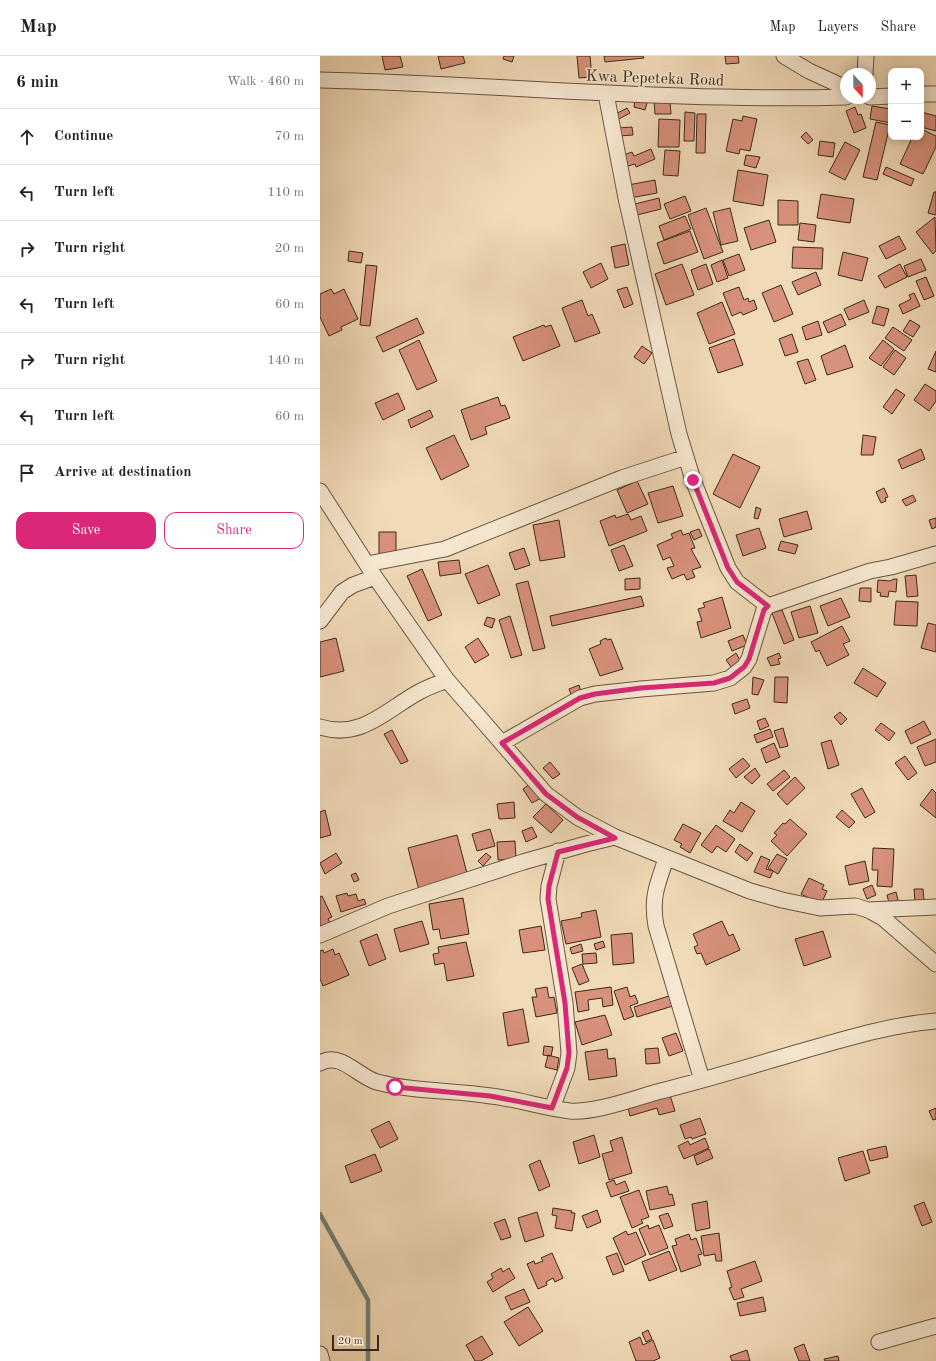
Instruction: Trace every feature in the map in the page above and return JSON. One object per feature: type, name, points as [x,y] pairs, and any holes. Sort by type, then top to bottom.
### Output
[{"type":"street","points":[[784,56],[840,85]]},
{"type":"street","points":[[865,68],[866,56]]},
{"type":"street","name":"Kwa Pepeteka Road","points":[[320,80],[410,82],[606,94],[796,98],[840,97]]},
{"type":"street","points":[[606,94],[626,198],[686,457],[728,568],[737,582],[768,606]]},
{"type":"street","points":[[924,94],[936,94]]},
{"type":"street","points":[[876,97],[888,96]]},
{"type":"street","points":[[367,564],[445,549],[622,478],[686,457]]},
{"type":"street","points":[[320,491],[375,577],[447,680],[546,794],[577,817],[615,838],[750,891],[820,908],[855,906],[868,910],[883,918],[936,964]]},
{"type":"street","points":[[502,743],[580,698],[595,694],[641,688],[714,683],[730,678],[744,667],[749,659],[764,610],[768,606],[870,571],[891,567],[936,554]]},
{"type":"street","points":[[320,621],[342,592],[353,585],[375,577]]},
{"type":"street","points":[[320,726],[334,730],[361,726],[389,713],[419,692],[447,680]]},
{"type":"street","points":[[320,935],[388,906],[558,852],[615,838]]},
{"type":"street","points":[[552,1108],[569,1063],[565,1003],[548,899],[549,886],[558,852]]},
{"type":"street","points":[[666,859],[654,894],[654,910],[658,934],[702,1080]]},
{"type":"street","points":[[868,910],[936,907]]},
{"type":"street","points":[[320,1063],[330,1059],[337,1060],[344,1063],[367,1080],[395,1087],[490,1096],[552,1108],[580,1111],[702,1080],[857,1035],[936,1021]]},
{"type":"street","points":[[879,1342],[936,1326]]},
{"type":"street","points":[[320,1354],[322,1361]]},
{"type":"building","points":[[382,56],[400,56],[403,67],[385,70]]},
{"type":"building","points":[[438,56],[463,56],[465,63],[441,69]]},
{"type":"building","points":[[504,56],[514,56],[512,62],[503,59]]},
{"type":"building","points":[[577,56],[590,56],[592,77],[579,78]]},
{"type":"building","points":[[604,56],[643,56],[644,58],[605,62]]},
{"type":"building","points":[[725,56],[738,56],[739,63],[726,64]]},
{"type":"building","points":[[635,100],[647,103],[645,110],[634,107]]},
{"type":"building","points":[[654,101],[670,101],[671,114],[655,114]]},
{"type":"building","points":[[872,106],[888,109],[888,122],[870,119]]},
{"type":"building","points":[[855,107],[858,115],[861,114],[866,128],[854,133],[846,111]]},
{"type":"building","points":[[627,108],[630,113],[619,119],[616,114]]},
{"type":"building","points":[[685,112],[695,113],[694,141],[684,141]]},
{"type":"building","points":[[924,113],[936,116],[936,131],[924,128]]},
{"type":"building","points":[[697,114],[706,114],[705,153],[696,153]]},
{"type":"building","points":[[743,116],[757,119],[750,151],[740,149],[739,154],[726,151],[733,119],[742,121]]},
{"type":"building","points":[[659,119],[680,120],[679,147],[658,147]]},
{"type":"building","points":[[876,122],[888,125],[888,133],[877,180],[863,177]]},
{"type":"building","points":[[632,127],[633,135],[619,136],[618,128]]},
{"type":"building","points":[[924,130],[936,136],[936,147],[923,174],[900,164],[911,140],[924,140]]},
{"type":"building","points":[[806,132],[813,140],[808,144],[801,137]]},
{"type":"building","points":[[820,141],[835,143],[833,157],[818,155]]},
{"type":"building","points":[[845,142],[860,150],[845,180],[829,172]]},
{"type":"building","points":[[651,149],[655,159],[636,167],[635,164],[628,166],[624,155],[632,152],[634,156]]},
{"type":"building","points":[[665,150],[680,151],[678,176],[663,175]]},
{"type":"building","points":[[746,155],[760,157],[756,168],[744,165]]},
{"type":"building","points":[[886,167],[914,179],[911,186],[883,174]]},
{"type":"building","points":[[738,170],[768,175],[763,206],[733,201]]},
{"type":"building","points":[[655,180],[657,193],[630,198],[628,185]]},
{"type":"building","points":[[934,192],[936,192],[936,215],[928,213]]},
{"type":"building","points":[[821,194],[854,199],[850,223],[817,218]]},
{"type":"building","points":[[685,196],[691,211],[670,219],[664,204]]},
{"type":"building","points":[[659,198],[661,209],[637,215],[635,204]]},
{"type":"building","points":[[778,200],[798,201],[798,225],[778,225]]},
{"type":"building","points":[[706,208],[723,252],[704,259],[688,215]]},
{"type":"building","points":[[730,208],[738,241],[721,245],[713,212]]},
{"type":"building","points":[[685,216],[691,229],[664,240],[659,226]]},
{"type":"building","points":[[935,217],[936,251],[933,254],[916,232]]},
{"type":"building","points":[[769,220],[776,242],[751,250],[744,228]]},
{"type":"building","points":[[800,223],[816,225],[814,242],[798,240]]},
{"type":"building","points":[[690,231],[698,252],[664,264],[657,243]]},
{"type":"building","points":[[899,236],[906,249],[886,259],[879,246]]},
{"type":"building","points":[[625,244],[629,265],[615,268],[611,247]]},
{"type":"building","points":[[793,247],[823,248],[822,269],[792,268]]},
{"type":"building","points":[[349,251],[363,253],[361,263],[348,261]]},
{"type":"building","points":[[843,252],[868,258],[862,281],[838,275]]},
{"type":"building","points":[[739,254],[745,270],[729,276],[723,260]]},
{"type":"building","points":[[921,259],[926,270],[908,277],[904,266]]},
{"type":"building","points":[[722,260],[728,278],[717,282],[711,265]]},
{"type":"building","points":[[601,263],[608,279],[591,288],[583,272]]},
{"type":"building","points":[[682,264],[694,295],[666,305],[655,274]]},
{"type":"building","points":[[706,264],[713,284],[698,290],[691,270]]},
{"type":"building","points":[[900,264],[907,277],[885,288],[878,276]]},
{"type":"building","points":[[366,265],[377,266],[370,326],[360,325]]},
{"type":"building","points":[[816,272],[821,285],[798,295],[792,282]]},
{"type":"building","points":[[926,277],[934,296],[924,300],[916,281]]},
{"type":"building","points":[[781,285],[793,314],[774,322],[762,293]]},
{"type":"building","points":[[627,287],[633,304],[624,308],[617,290]]},
{"type":"building","points":[[739,287],[744,300],[748,298],[749,302],[754,300],[757,309],[743,315],[741,312],[732,316],[723,293]]},
{"type":"building","points":[[331,289],[334,294],[344,289],[358,319],[341,327],[342,330],[329,336],[320,317],[320,294]]},
{"type":"building","points":[[914,293],[920,306],[903,314],[899,305],[911,299],[909,295]]},
{"type":"building","points":[[582,300],[588,316],[592,314],[600,333],[575,342],[562,308]]},
{"type":"building","points":[[864,300],[869,312],[849,320],[844,309]]},
{"type":"building","points":[[722,302],[735,334],[709,344],[697,313]]},
{"type":"building","points":[[877,306],[889,309],[884,326],[872,323]]},
{"type":"building","points":[[841,314],[846,325],[828,333],[823,322]]},
{"type":"building","points":[[417,318],[424,333],[383,352],[376,337]]},
{"type":"building","points":[[910,320],[920,326],[913,337],[903,331]]},
{"type":"building","points":[[818,321],[822,335],[806,340],[802,327]]},
{"type":"building","points":[[544,325],[545,327],[551,325],[560,346],[523,361],[513,337]]},
{"type":"building","points":[[893,327],[912,340],[904,351],[885,338]]},
{"type":"building","points":[[792,334],[798,352],[785,356],[779,339]]},
{"type":"building","points":[[734,339],[743,365],[718,373],[709,348]]},
{"type":"building","points":[[419,340],[437,381],[417,390],[399,350]]},
{"type":"building","points":[[883,340],[894,349],[881,366],[869,358]]},
{"type":"building","points":[[845,345],[853,367],[827,375],[821,356]]},
{"type":"building","points":[[642,346],[652,353],[644,364],[634,357]]},
{"type":"building","points":[[895,350],[906,358],[894,375],[883,367]]},
{"type":"building","points":[[936,351],[936,372],[928,369]]},
{"type":"building","points":[[808,359],[816,380],[805,384],[797,362]]},
{"type":"building","points":[[925,384],[936,391],[936,401],[929,411],[914,400]]},
{"type":"building","points":[[896,389],[905,395],[892,414],[883,407]]},
{"type":"building","points":[[398,393],[405,409],[383,420],[375,403]]},
{"type":"building","points":[[498,397],[501,406],[505,405],[510,418],[485,427],[487,434],[471,440],[461,410]]},
{"type":"building","points":[[430,410],[433,417],[411,428],[408,420]]},
{"type":"building","points":[[454,435],[469,466],[441,480],[426,448]]},
{"type":"building","points":[[863,435],[876,437],[873,455],[861,455]]},
{"type":"building","points":[[921,449],[925,459],[902,469],[898,460]]},
{"type":"building","points":[[733,454],[760,467],[740,508],[713,494]]},
{"type":"building","points":[[637,481],[648,504],[627,513],[617,490]]},
{"type":"building","points":[[673,486],[683,516],[658,523],[648,493]]},
{"type":"building","points":[[884,488],[888,497],[885,498],[886,501],[881,503],[876,492]]},
{"type":"building","points":[[913,495],[916,501],[906,506],[902,500]]},
{"type":"building","points":[[756,507],[761,509],[758,519],[754,518]]},
{"type":"building","points":[[807,511],[812,529],[784,537],[779,519]]},
{"type":"building","points":[[628,514],[631,520],[641,516],[647,531],[609,546],[600,521],[615,515],[616,518]]},
{"type":"building","points":[[936,518],[936,527],[932,529],[929,520]]},
{"type":"building","points":[[559,520],[565,557],[540,561],[533,525]]},
{"type":"building","points":[[759,528],[766,548],[743,556],[736,535]]},
{"type":"building","points":[[699,529],[702,536],[694,540],[690,532]]},
{"type":"building","points":[[681,530],[683,535],[689,533],[695,548],[691,549],[701,567],[692,570],[695,577],[687,580],[684,574],[672,579],[667,568],[674,566],[670,557],[663,560],[657,545],[673,538],[671,534]]},
{"type":"building","points":[[379,532],[396,532],[396,554],[379,554]]},
{"type":"building","points":[[781,541],[798,545],[795,554],[778,550]]},
{"type":"building","points":[[624,545],[633,566],[619,571],[611,550]]},
{"type":"building","points":[[524,548],[530,565],[515,570],[509,553]]},
{"type":"building","points":[[459,560],[461,573],[440,576],[438,562]]},
{"type":"building","points":[[488,565],[500,595],[478,604],[465,574]]},
{"type":"building","points":[[422,569],[442,615],[428,621],[407,576]]},
{"type":"building","points":[[916,575],[918,596],[907,597],[905,576]]},
{"type":"building","points":[[640,578],[640,589],[625,590],[625,579]]},
{"type":"building","points":[[897,579],[896,592],[889,591],[888,597],[880,596],[881,593],[877,592],[878,580],[890,581]]},
{"type":"building","points":[[528,581],[545,648],[533,651],[516,584]]},
{"type":"building","points":[[860,588],[871,588],[871,602],[859,601]]},
{"type":"building","points":[[641,596],[644,606],[552,626],[550,616]]},
{"type":"building","points":[[722,597],[731,628],[701,638],[697,622],[702,621],[698,609],[705,607],[703,603]]},
{"type":"building","points":[[841,598],[850,617],[828,626],[820,606]]},
{"type":"building","points":[[896,601],[918,602],[917,626],[894,625]]},
{"type":"building","points":[[810,606],[818,633],[799,638],[791,612]]},
{"type":"building","points":[[782,610],[794,640],[784,644],[772,613]]},
{"type":"building","points":[[510,616],[522,655],[511,658],[499,620]]},
{"type":"building","points":[[487,617],[495,619],[492,628],[484,625]]},
{"type":"building","points":[[928,623],[936,625],[936,652],[921,648]]},
{"type":"building","points":[[842,626],[850,641],[843,644],[849,655],[827,666],[819,650],[816,652],[811,642]]},
{"type":"building","points":[[743,635],[747,645],[732,651],[728,641]]},
{"type":"building","points":[[336,638],[344,671],[320,677],[320,642]]},
{"type":"building","points":[[478,638],[489,655],[475,663],[465,647]]},
{"type":"building","points":[[606,638],[607,640],[611,639],[623,669],[600,676],[589,649],[601,644],[600,641]]},
{"type":"building","points":[[736,653],[741,662],[732,668],[726,660]]},
{"type":"building","points":[[779,653],[781,658],[778,659],[780,664],[771,666],[767,658]]},
{"type":"building","points":[[863,668],[886,683],[877,697],[854,683]]},
{"type":"building","points":[[753,677],[764,680],[758,695],[752,694]]},
{"type":"building","points":[[775,677],[788,677],[787,703],[774,702]]},
{"type":"building","points":[[579,685],[582,696],[573,700],[569,689]]},
{"type":"building","points":[[747,699],[750,708],[735,714],[732,704]]},
{"type":"building","points":[[840,712],[847,719],[841,725],[834,717]]},
{"type":"building","points":[[765,718],[769,726],[760,730],[757,721]]},
{"type":"building","points":[[924,721],[931,734],[911,744],[905,731]]},
{"type":"building","points":[[881,723],[895,733],[889,741],[875,730]]},
{"type":"building","points":[[783,728],[788,746],[780,748],[774,731]]},
{"type":"building","points":[[770,729],[773,737],[757,743],[754,735]]},
{"type":"building","points":[[392,730],[408,761],[401,764],[384,734]]},
{"type":"building","points":[[936,739],[936,762],[925,766],[917,747]]},
{"type":"building","points":[[831,740],[839,765],[828,769],[821,743]]},
{"type":"building","points":[[774,743],[780,757],[766,763],[761,749]]},
{"type":"building","points":[[905,756],[917,773],[908,780],[895,763]]},
{"type":"building","points":[[743,758],[750,766],[736,778],[729,769]]},
{"type":"building","points":[[550,762],[560,774],[553,779],[543,768]]},
{"type":"building","points":[[755,768],[760,776],[752,784],[744,777]]},
{"type":"building","points":[[784,770],[790,777],[773,791],[767,784]]},
{"type":"building","points":[[795,777],[805,788],[787,805],[777,794]]},
{"type":"building","points":[[531,783],[541,798],[532,803],[523,789]]},
{"type":"building","points":[[862,788],[875,812],[865,818],[851,794]]},
{"type":"building","points":[[932,789],[936,793],[936,818],[920,805]]},
{"type":"building","points":[[514,802],[515,818],[499,819],[497,804]]},
{"type":"building","points":[[741,802],[755,811],[742,832],[723,821],[730,810],[734,813]]},
{"type":"building","points":[[546,804],[563,820],[551,833],[533,817]]},
{"type":"building","points":[[325,810],[331,835],[320,838],[320,812]]},
{"type":"building","points":[[842,810],[855,822],[849,828],[836,817]]},
{"type":"building","points":[[790,819],[807,834],[787,856],[771,841],[777,835],[774,833],[783,823],[785,824]]},
{"type":"building","points":[[683,824],[701,833],[690,853],[680,847],[682,844],[674,840]]},
{"type":"building","points":[[716,825],[735,839],[726,852],[717,846],[712,853],[701,845]]},
{"type":"building","points":[[532,827],[537,837],[526,842],[522,831]]},
{"type":"building","points":[[490,829],[495,846],[477,851],[472,834]]},
{"type":"building","points":[[457,835],[468,877],[419,890],[408,848]]},
{"type":"building","points":[[515,841],[516,859],[498,860],[497,842]]},
{"type":"building","points":[[740,844],[753,853],[747,861],[735,852]]},
{"type":"building","points":[[873,848],[894,849],[892,887],[877,886],[878,870],[872,870]]},
{"type":"building","points":[[336,853],[342,863],[325,874],[320,863]]},
{"type":"building","points":[[486,853],[491,857],[483,866],[478,861]]},
{"type":"building","points":[[777,854],[787,859],[778,874],[768,868]]},
{"type":"building","points":[[761,856],[770,860],[766,869],[773,871],[770,878],[754,872]]},
{"type":"building","points":[[865,861],[869,881],[849,885],[845,866]]},
{"type":"building","points":[[356,873],[359,880],[354,882],[351,875]]},
{"type":"building","points":[[809,878],[824,885],[822,889],[827,891],[821,904],[801,894]]},
{"type":"building","points":[[872,885],[876,895],[867,899],[863,889]]},
{"type":"building","points":[[914,889],[923,889],[924,900],[915,901]]},
{"type":"building","points":[[896,892],[899,904],[890,907],[887,895]]},
{"type":"building","points":[[347,893],[348,896],[356,894],[358,901],[364,899],[366,904],[341,912],[336,896]]},
{"type":"building","points":[[322,896],[332,917],[328,919],[331,925],[320,931],[320,897]]},
{"type":"building","points":[[463,898],[469,934],[441,939],[439,929],[433,930],[429,904]]},
{"type":"building","points":[[596,910],[601,937],[566,944],[561,921],[582,917],[581,913]]},
{"type":"building","points":[[422,921],[429,944],[400,952],[394,929]]},
{"type":"building","points":[[722,921],[729,936],[733,934],[740,950],[706,965],[701,953],[697,954],[694,947],[698,945],[693,934]]},
{"type":"building","points":[[541,926],[545,950],[523,953],[519,930]]},
{"type":"building","points":[[823,931],[831,957],[804,966],[795,939]]},
{"type":"building","points":[[632,933],[634,963],[613,965],[611,935]]},
{"type":"building","points":[[377,934],[386,959],[369,966],[360,941]]},
{"type":"building","points":[[603,941],[605,947],[596,950],[594,944]]},
{"type":"building","points":[[466,942],[474,976],[447,981],[444,963],[435,965],[433,954],[439,953],[438,947]]},
{"type":"building","points":[[581,944],[583,951],[572,954],[570,948]]},
{"type":"building","points":[[333,949],[335,955],[339,953],[349,975],[323,986],[320,979],[320,951],[323,950],[324,953]]},
{"type":"building","points":[[596,953],[597,963],[583,964],[582,954]]},
{"type":"building","points":[[582,964],[589,981],[579,985],[572,968]]},
{"type":"building","points":[[547,987],[549,998],[554,997],[557,1013],[536,1017],[532,997],[537,997],[535,989]]},
{"type":"building","points":[[611,987],[613,1005],[603,1007],[602,998],[588,1000],[589,1010],[578,1012],[575,992]]},
{"type":"building","points":[[627,987],[630,997],[635,995],[638,1003],[630,1006],[634,1016],[624,1020],[614,991]]},
{"type":"building","points":[[672,995],[676,1005],[637,1017],[634,1007]]},
{"type":"building","points":[[523,1009],[529,1042],[508,1046],[503,1013]]},
{"type":"building","points":[[605,1015],[612,1035],[582,1045],[575,1022]]},
{"type":"building","points":[[676,1033],[683,1051],[669,1056],[662,1038]]},
{"type":"building","points":[[544,1046],[553,1047],[551,1056],[543,1055]]},
{"type":"building","points":[[658,1048],[660,1063],[646,1064],[645,1049]]},
{"type":"building","points":[[607,1049],[608,1059],[615,1058],[617,1076],[589,1080],[585,1052]]},
{"type":"building","points":[[548,1055],[559,1058],[557,1070],[545,1067]]},
{"type":"building","points":[[669,1092],[675,1111],[659,1115],[657,1108],[630,1116],[627,1104]]},
{"type":"building","points":[[936,1108],[936,1119],[933,1120],[929,1111]]},
{"type":"building","points":[[700,1118],[706,1134],[692,1139],[691,1137],[685,1139],[680,1125]]},
{"type":"building","points":[[389,1121],[398,1139],[380,1148],[371,1130]]},
{"type":"building","points":[[594,1135],[600,1157],[579,1164],[573,1142]]},
{"type":"building","points":[[622,1137],[632,1173],[609,1180],[602,1154],[613,1151],[610,1141]]},
{"type":"building","points":[[705,1138],[709,1148],[684,1159],[678,1146],[688,1141],[690,1145]]},
{"type":"building","points":[[886,1146],[888,1157],[870,1161],[867,1150]]},
{"type":"building","points":[[709,1149],[713,1158],[697,1165],[694,1156]]},
{"type":"building","points":[[863,1151],[870,1173],[845,1181],[838,1158]]},
{"type":"building","points":[[375,1154],[382,1171],[351,1183],[345,1166]]},
{"type":"building","points":[[540,1160],[550,1186],[539,1191],[529,1165]]},
{"type":"building","points":[[614,1180],[616,1185],[625,1181],[629,1191],[611,1197],[606,1183]]},
{"type":"building","points":[[667,1186],[669,1195],[672,1194],[675,1205],[650,1210],[646,1191]]},
{"type":"building","points":[[639,1190],[649,1217],[641,1220],[643,1223],[632,1228],[620,1197]]},
{"type":"building","points":[[707,1201],[710,1228],[696,1231],[692,1204]]},
{"type":"building","points":[[924,1202],[932,1222],[922,1226],[914,1206]]},
{"type":"building","points":[[553,1208],[572,1211],[571,1213],[575,1213],[572,1231],[555,1228],[557,1216],[552,1215]]},
{"type":"building","points":[[597,1210],[601,1222],[587,1228],[582,1216]]},
{"type":"building","points":[[537,1212],[544,1236],[525,1242],[518,1218]]},
{"type":"building","points":[[668,1213],[673,1226],[664,1229],[659,1216]]},
{"type":"building","points":[[505,1219],[511,1237],[501,1240],[494,1223]]},
{"type":"building","points":[[648,1225],[649,1229],[659,1225],[668,1248],[650,1255],[639,1229]]},
{"type":"building","points":[[626,1231],[628,1235],[636,1232],[646,1255],[625,1265],[613,1238]]},
{"type":"building","points":[[719,1233],[722,1261],[716,1261],[715,1254],[704,1256],[701,1236]]},
{"type":"building","points":[[689,1234],[691,1240],[696,1238],[702,1254],[698,1255],[701,1265],[681,1272],[672,1246],[677,1245],[675,1239]]},
{"type":"building","points":[[669,1251],[677,1270],[649,1281],[642,1262]]},
{"type":"building","points":[[552,1253],[563,1278],[555,1282],[553,1278],[546,1282],[547,1285],[538,1289],[527,1264],[534,1261],[535,1264],[543,1261],[541,1258]]},
{"type":"building","points":[[617,1253],[624,1271],[613,1275],[606,1257]]},
{"type":"building","points":[[755,1261],[762,1281],[741,1289],[744,1297],[734,1300],[729,1288],[732,1287],[727,1271]]},
{"type":"building","points":[[501,1268],[503,1272],[509,1268],[515,1278],[493,1292],[487,1282],[493,1278],[491,1274]]},
{"type":"building","points":[[524,1289],[530,1302],[511,1310],[505,1297]]},
{"type":"building","points":[[763,1297],[766,1311],[740,1316],[737,1303]]},
{"type":"building","points":[[528,1307],[543,1331],[519,1346],[504,1322]]},
{"type":"building","points":[[648,1330],[652,1339],[646,1342],[642,1333]]},
{"type":"building","points":[[482,1336],[493,1354],[481,1361],[475,1361],[466,1345]]},
{"type":"building","points":[[640,1337],[643,1345],[653,1340],[660,1358],[653,1361],[636,1361],[629,1342]]},
{"type":"building","points":[[804,1344],[810,1361],[799,1361],[794,1348]]},
{"type":"building","points":[[747,1350],[750,1361],[732,1361],[730,1356]]},
{"type":"building","points":[[838,1356],[839,1361],[825,1361],[824,1359]]},
{"type":"waterway","points":[[320,1214],[368,1300],[368,1361]]},
{"type":"route","points":[[395,1087],[490,1096],[552,1108],[569,1063],[569,1053],[565,1003],[548,899],[549,886],[558,852],[615,838],[577,817],[546,794],[502,743],[580,698],[595,694],[641,688],[714,683],[730,678],[744,667],[749,659],[764,610],[768,606],[737,582],[728,568],[693,480]]}]
